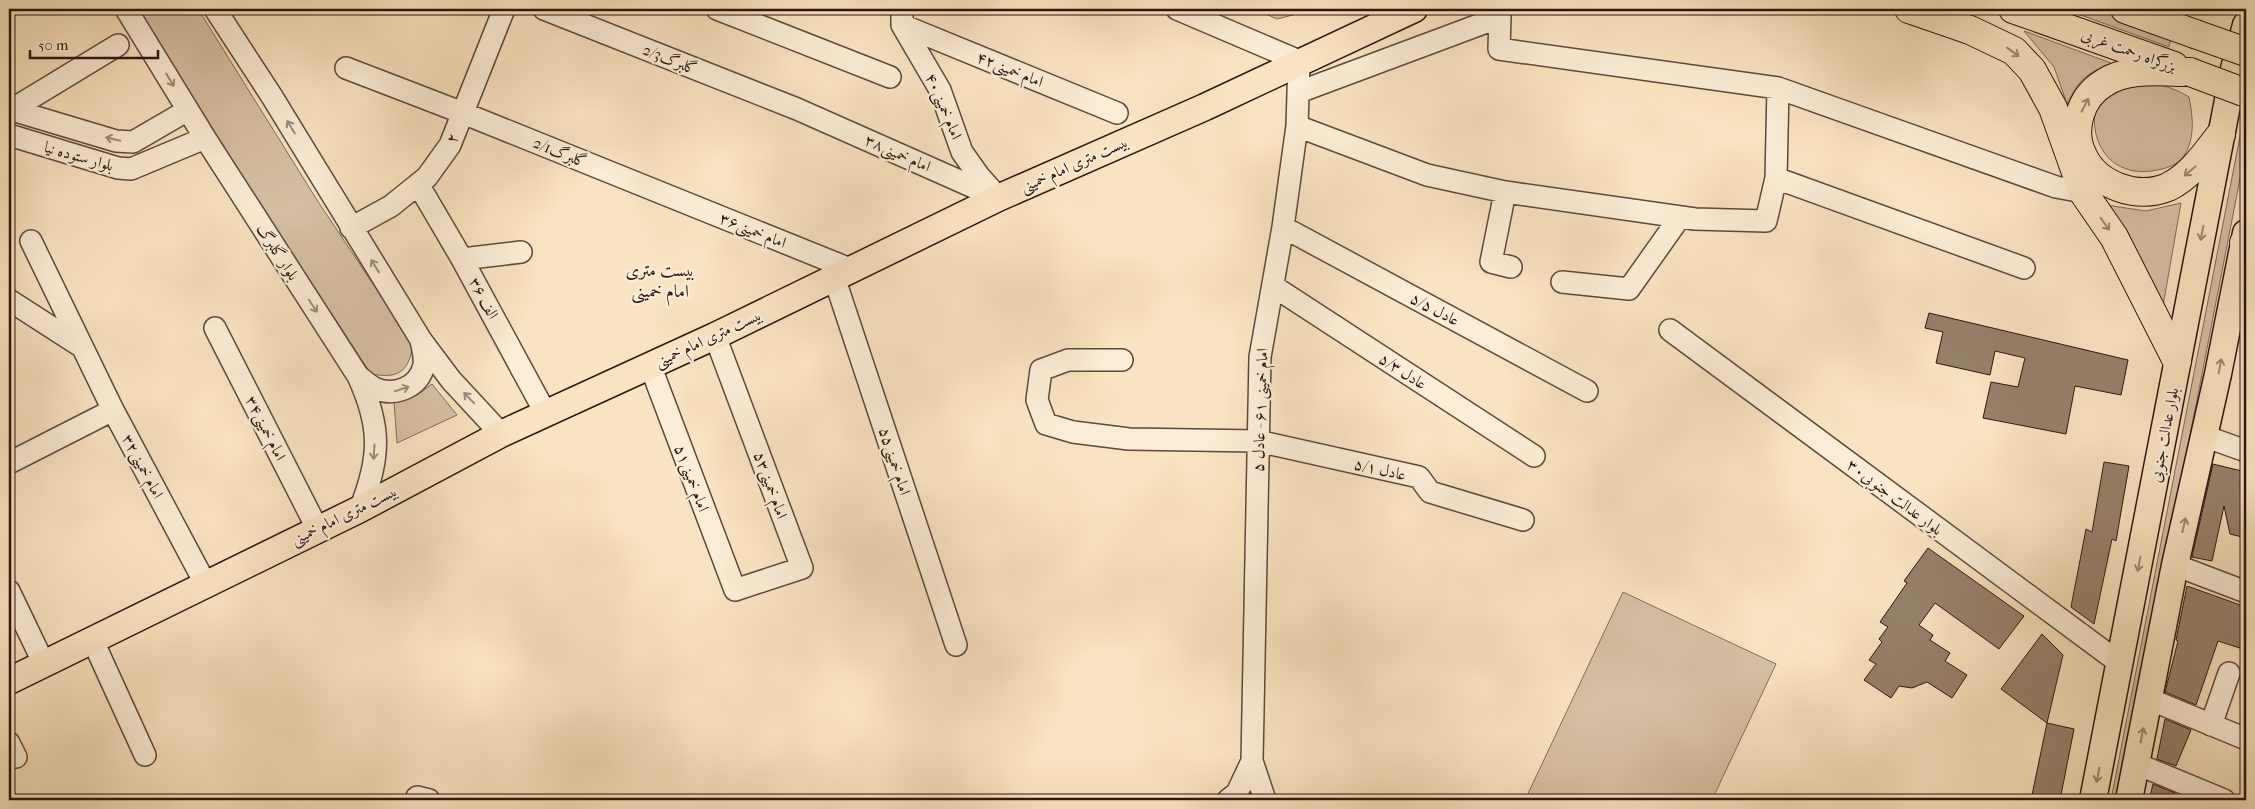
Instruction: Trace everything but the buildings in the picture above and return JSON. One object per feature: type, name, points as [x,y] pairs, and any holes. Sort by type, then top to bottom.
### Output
[{"type":"highway","points":[[1910,9],[1970,30],[2014,51],[2032,70],[2052,108],[2083,192],[2114,237],[2177,361]]},
{"type":"highway","name":"بزرگراه رحمت غربی","points":[[2013,9],[2246,93]]},
{"type":"highway","points":[[2135,11],[2195,34],[2240,61]]},
{"type":"highway","points":[[2190,72],[2130,73],[2104,83],[2086,100],[2080,114],[2078,143],[2083,158],[2102,178],[2117,188],[2143,193],[2168,187],[2193,169],[2221,134]]},
{"type":"main road","name":"بیست متری امام خمینی","points":[[9,681],[93,641],[317,528],[360,509],[501,434],[715,336],[998,198],[1205,107],[1414,9]]},
{"type":"main road","name":"بلوار عدالت جنوبی","points":[[2093,800],[2121,664],[2221,134],[2240,61],[2246,25]]},
{"type":"main road","points":[[2129,800],[2175,565],[2204,436],[2241,288],[2246,239]]},
{"type":"street","name":"بلوار گلبرگ","points":[[126,9],[204,138],[358,376],[371,403],[375,423],[371,481],[360,509]]},
{"type":"street","points":[[215,9],[271,94],[421,340],[451,380],[501,434]]},
{"type":"street","name":"۲","points":[[351,228],[391,206],[427,177],[450,145],[504,9]]},
{"type":"street","name":"2/3گلبرگ","points":[[544,9],[797,109]]},
{"type":"street","points":[[717,9],[890,77]]},
{"type":"street","points":[[1188,11],[1299,62]]},
{"type":"street","name":"امام خمینی۴۲","points":[[902,17],[1117,114]]},
{"type":"street","name":"امام خمینی۴۰","points":[[902,17],[940,90],[962,152],[998,198]]},
{"type":"street","points":[[1299,92],[1500,17],[1499,49],[1778,88],[2056,187],[2083,192]]},
{"type":"street","points":[[10,110],[118,45]]},
{"type":"street","name":"امام خمینی ۶۱ - عادل ۵","points":[[1265,800],[1252,761],[1260,357],[1283,227],[1297,126],[1299,62]]},
{"type":"street","name":"2/1گلبرگ","points":[[346,68],[656,191]]},
{"type":"street","points":[[1297,126],[1427,175],[1505,192],[1695,219],[1766,220],[1776,178],[1778,88]]},
{"type":"street","name":"امام خمینی۳۸","points":[[797,109],[998,198]]},
{"type":"street","name":"بلوار ستوده نیا","points":[[10,110],[116,141],[133,142],[188,110]]},
{"type":"street","points":[[144,135],[155,134],[164,141],[161,153],[156,158]]},
{"type":"street","name":"بلوار ستوده نیا","points":[[9,135],[118,168],[131,169],[204,138]]},
{"type":"street","points":[[1776,178],[2024,268]]},
{"type":"street","name":"۳۶ الف","points":[[418,184],[462,259],[546,414]]},
{"type":"street","name":"امام خمینی۳۶","points":[[656,191],[842,273]]},
{"type":"street","points":[[1505,192],[1491,262],[1511,268]]},
{"type":"street","points":[[1562,282],[1629,289],[1680,217]]},
{"type":"street","name":"عادل ۵/۵","points":[[1283,227],[1587,391]]},
{"type":"street","name":"امام خمینی۳۲","points":[[31,241],[113,410],[205,583]]},
{"type":"street","points":[[462,259],[521,252]]},
{"type":"street","name":"امام خمینی۵۵","points":[[842,273],[956,645]]},
{"type":"street","name":"عادل ۵/۳","points":[[1273,286],[1534,456]]},
{"type":"street","points":[[9,300],[82,347]]},
{"type":"street","name":"امام خمینی۳۴","points":[[215,328],[317,528]]},
{"type":"street","name":"بلوار عدالت جنوبی۳۰","points":[[1670,330],[2121,664]]},
{"type":"street","name":"امام خمینی۵۳","points":[[715,336],[802,568],[735,590]]},
{"type":"street","points":[[358,376],[374,388],[388,392],[400,391],[412,385],[421,374],[424,364],[421,340]]},
{"type":"street","name":"عادل ۵/۱","points":[[1122,360],[1068,360],[1041,370],[1037,400],[1046,424],[1073,432],[1129,439],[1258,441],[1419,477],[1430,492],[1523,520]]},
{"type":"street","name":"امام خمینی۵۱","points":[[650,365],[735,590]]},
{"type":"street","points":[[11,462],[113,410]]},
{"type":"street","points":[[2204,436],[2246,451]]},
{"type":"street","points":[[2175,565],[2246,592]]},
{"type":"street","points":[[9,591],[44,664]]},
{"type":"street","points":[[93,641],[146,755]]},
{"type":"street","points":[[2211,725],[2229,673]]},
{"type":"street","points":[[2149,699],[2246,739]]},
{"type":"street","name":"امام خمینی ۶۱ - عادل ۵","points":[[1228,800],[1237,793],[1252,761]]},
{"type":"street","points":[[2137,764],[2224,800]]},
{"type":"shaded area","points":[[138,9],[198,9],[317,200],[413,344],[409,361],[401,371],[388,375],[371,374],[252,192]]},
{"type":"shaded area","points":[[1254,9],[1316,9],[1277,19]]},
{"type":"shaded area","points":[[2064,9],[2104,9],[2172,34],[2169,47]]},
{"type":"shaded area","points":[[2024,31],[2111,63],[2084,78],[2075,89],[2067,104],[2054,67]]},
{"type":"shaded area","points":[[2136,84],[2164,86],[2189,97],[2192,113],[2191,137],[2186,153],[2181,160],[2173,165],[2146,172],[2125,169],[2116,164],[2102,150],[2095,126],[2095,115],[2098,105],[2105,93]]},
{"type":"shaded area","points":[[2243,121],[2246,121],[2246,148],[2119,800],[2111,800]]},
{"type":"shaded area","points":[[2181,203],[2163,306],[2106,205],[2146,211]]},
{"type":"shaded area","points":[[432,384],[457,415],[397,443],[394,402],[417,395]]},
{"type":"shaded area","points":[[1623,592],[1776,664],[1712,800],[1525,800]]},
{"type":"district","name":"بیست متری امام خمینی","points":[[660,280]]}]
